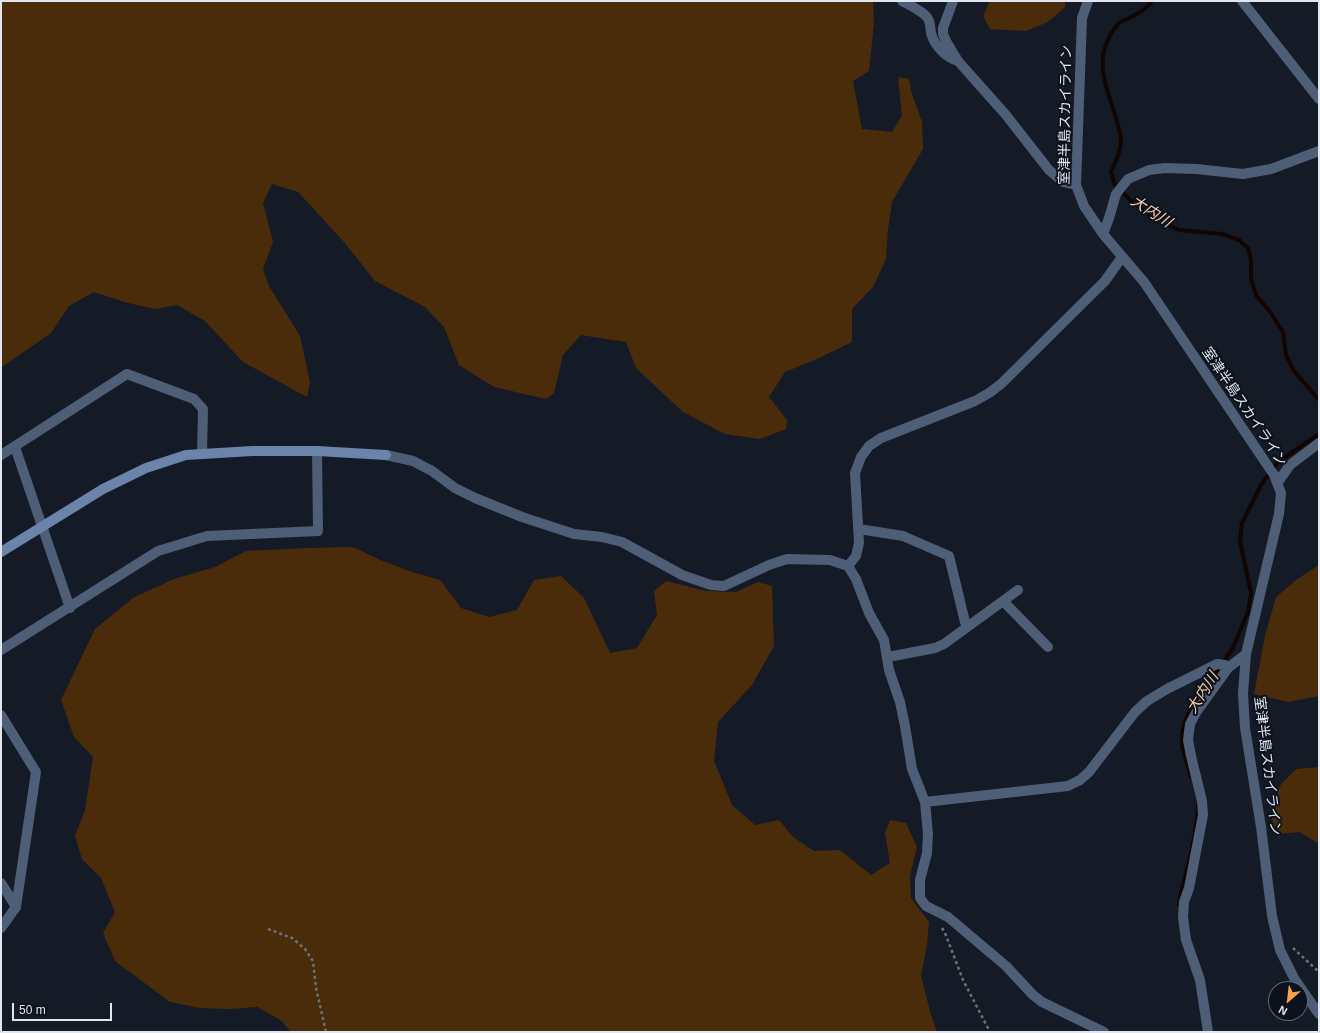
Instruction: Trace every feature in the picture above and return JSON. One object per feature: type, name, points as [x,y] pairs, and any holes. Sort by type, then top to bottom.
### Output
[{"type":"street","points":[[902,1],[926,15],[930,21],[934,43],[947,56],[958,61]]},
{"type":"street","points":[[953,1],[943,34],[958,61],[1006,115],[1049,170],[1063,182],[1076,185]]},
{"type":"street","name":"室津半島スカイライン","points":[[1088,1],[1082,18],[1076,185],[1084,206],[1103,234],[1144,282],[1274,475],[1281,493],[1279,514],[1246,654],[1243,693],[1245,728],[1261,827],[1272,916],[1280,950],[1295,980],[1319,1014]]},
{"type":"street","points":[[1242,1],[1319,99]]},
{"type":"street","points":[[1103,234],[1116,194],[1128,179],[1149,170],[1165,168],[1196,169],[1243,174],[1271,169],[1319,151]]},
{"type":"street","points":[[848,566],[856,556],[859,543],[855,473],[861,457],[869,446],[881,438],[974,401],[989,393],[1001,384],[1105,281],[1122,257]]},
{"type":"street","points":[[1,455],[127,374],[194,400],[203,409],[202,454]]},
{"type":"street","points":[[1278,482],[1290,465],[1319,443]]},
{"type":"street","points":[[15,447],[70,608]]},
{"type":"street","points":[[1,552],[103,489],[146,468],[186,456],[202,454],[252,451],[317,451],[386,455],[413,461],[432,471],[454,488],[475,498],[522,517],[574,534],[602,537],[622,542],[682,575],[711,585],[724,586],[769,565],[787,560],[830,560],[848,566],[856,579],[869,613],[884,640],[889,670],[900,702],[912,769],[925,802],[928,834],[927,853],[920,880],[920,898],[926,906],[948,918],[1006,966],[1033,995],[1042,1002],[1104,1032]]},
{"type":"street","points":[[1,650],[158,552],[208,536],[318,531],[317,451]]},
{"type":"street","points":[[859,529],[903,536],[949,556],[967,627]]},
{"type":"street","points":[[888,657],[935,648],[1018,590]]},
{"type":"street","points":[[1003,601],[1048,648]]},
{"type":"street","points":[[1208,1032],[1200,980],[1186,940],[1183,917],[1184,902],[1189,888],[1203,814],[1202,801],[1188,740],[1190,724],[1224,665],[1246,654]]},
{"type":"street","points":[[925,802],[1068,786],[1080,780],[1089,772],[1135,712],[1147,701],[1167,689],[1217,664],[1224,665]]},
{"type":"street","points":[[1,715],[36,772],[16,907],[1,928]]},
{"type":"street","points":[[1,883],[16,907]]},
{"type":"path","points":[[937,912],[938,922],[945,932],[963,980],[990,1032]]},
{"type":"path","points":[[268,929],[292,938],[306,949],[313,961],[316,988],[326,1032]]},
{"type":"path","points":[[1278,942],[1284,943],[1291,947],[1319,972]]},
{"type":"shaded area","points":[[1,1],[873,1],[874,23],[869,71],[853,81],[862,129],[892,132],[902,116],[898,77],[909,79],[911,91],[922,122],[923,149],[892,202],[886,259],[873,287],[852,309],[852,342],[785,372],[769,397],[787,420],[786,429],[760,439],[725,434],[683,412],[636,368],[626,342],[581,335],[563,355],[554,393],[546,399],[494,387],[459,365],[444,327],[425,307],[375,281],[344,242],[298,192],[272,184],[263,203],[273,242],[263,269],[269,286],[300,336],[310,382],[307,397],[243,362],[205,321],[177,305],[155,309],[128,303],[94,292],[69,306],[51,333],[2,367],[1,370]]},
{"type":"shaded area","points":[[990,1],[1065,1],[1065,7],[1048,22],[1026,31],[990,29],[983,16]]},
{"type":"shaded area","points":[[353,547],[378,559],[412,572],[440,580],[461,608],[489,617],[517,610],[534,580],[561,576],[584,598],[610,653],[637,648],[657,615],[654,591],[666,581],[706,591],[736,592],[758,582],[772,586],[774,646],[752,685],[718,722],[714,761],[732,805],[755,825],[779,820],[793,837],[814,851],[840,850],[871,875],[890,863],[885,833],[890,820],[906,823],[917,847],[910,876],[911,898],[929,922],[927,945],[921,976],[937,1032],[291,1032],[282,1021],[257,1007],[230,1009],[200,1008],[170,1002],[115,961],[103,933],[115,912],[101,878],[82,859],[75,836],[85,810],[93,757],[74,737],[61,700],[95,629],[133,598],[174,579],[215,567],[246,551]]},
{"type":"shaded area","points":[[1319,565],[1319,696],[1288,702],[1254,694],[1265,636],[1276,597],[1296,580]]},
{"type":"shaded area","points":[[1319,767],[1319,844],[1300,832],[1276,834],[1271,815],[1281,784],[1296,769]]},
{"type":"waterway","name":"大内川","points":[[1152,1],[1141,12],[1119,23],[1111,34],[1105,47],[1103,58],[1105,82],[1116,117],[1121,140],[1119,152],[1111,172],[1114,183],[1131,201],[1161,222],[1179,230],[1222,234],[1239,240],[1248,248],[1251,259],[1251,279],[1256,295],[1271,313],[1283,332],[1286,355],[1294,371],[1319,400]]},
{"type":"waterway","name":"大内川","points":[[1191,777],[1182,746],[1183,728],[1190,709],[1233,648],[1248,612],[1251,593],[1240,541],[1242,523],[1261,485],[1278,462],[1319,434]]},
{"type":"waterway","name":"大内川","points":[[1179,904],[1193,841],[1198,805]]}]
